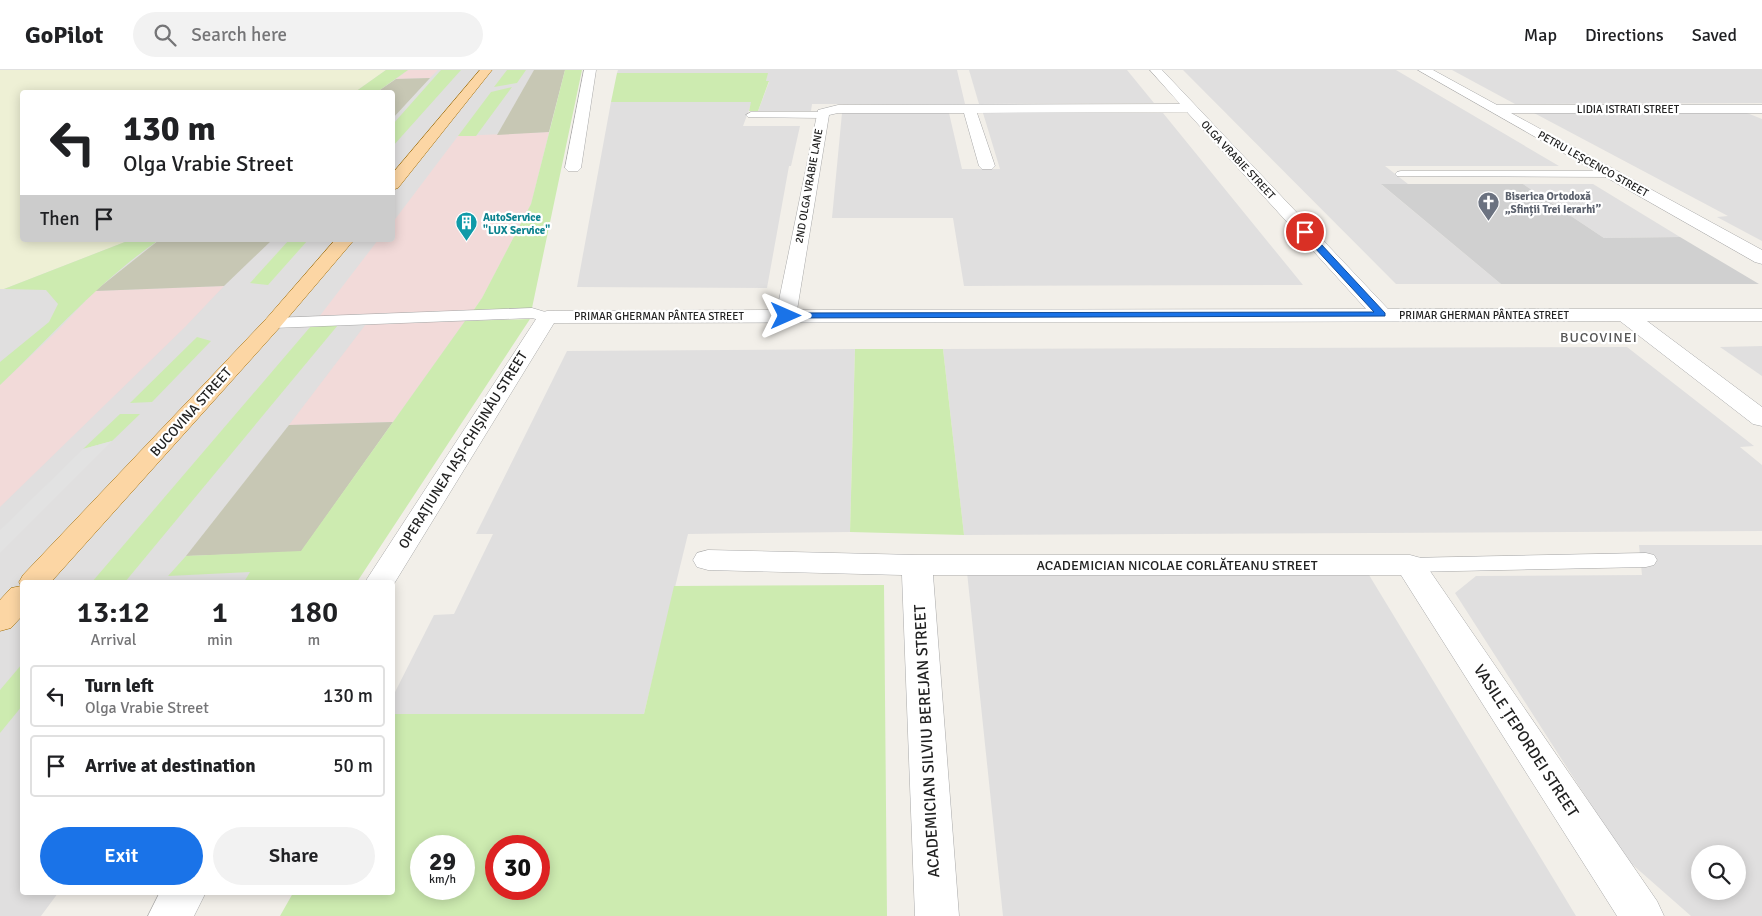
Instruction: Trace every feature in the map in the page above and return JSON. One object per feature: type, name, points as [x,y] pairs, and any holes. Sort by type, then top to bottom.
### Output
[{"type":"main road","points":[[395,181],[486,70]]},
{"type":"main road","name":"BUCOVINA STREET","points":[[36,580],[272,323],[342,242]]},
{"type":"main road","points":[[0,620],[20,598]]},
{"type":"street","points":[[573,168],[590,70]]},
{"type":"street","name":"OLGA VRABIE STREET","points":[[1156,70],[1382,315]]},
{"type":"street","name":"PETRU LEȘCENCO STREET","points":[[1424,70],[1762,258]]},
{"type":"street","points":[[970,108],[987,166]]},
{"type":"street","name":"2ND OLGA VRABIE LANE","points":[[786,316],[821,115],[827,111],[838,109],[1190,108]]},
{"type":"street","name":"LIDIA ISTRATI STREET","points":[[1494,109],[1760,110]]},
{"type":"street","points":[[1625,315],[1762,419]]},
{"type":"street","name":"PRIMAR GHERMAN PÂNTEA STREET","points":[[547,317],[1762,315]]},
{"type":"street","name":"OPERAȚIUNEA IAȘI-CHIȘINĂU STREET","points":[[381,580],[547,317]]},
{"type":"street","name":"ACADEMICIAN NICOLAE CORLĂTEANU STREET","points":[[708,560],[917,566],[1410,565]]},
{"type":"street","name":"VASILE ȚEPORDEI STREET","points":[[1410,565],[1642,916]]},
{"type":"street","name":"ACADEMICIAN SILVIU BEREJAN STREET","points":[[917,566],[937,916]]},
{"type":"street","points":[[170,916],[183,895]]},
{"type":"lane","points":[[751,115],[821,115]]},
{"type":"lane","points":[[1402,174],[1610,174]]},
{"type":"lane","points":[[272,323],[523,314],[547,317]]},
{"type":"lane","name":"ACADEMICIAN NICOLAE CORLĂTEANU STREET","points":[[1410,565],[1646,560]]},
{"type":"shaded area","points":[[0,70],[565,70],[531,204],[482,298],[280,580],[20,580],[20,895],[57,895],[41,916],[0,916]]},
{"type":"shaded area","points":[[0,70],[386,70],[358,90],[20,90],[20,242],[125,242],[0,289]]},
{"type":"shaded area","points":[[408,70],[438,70],[430,78],[396,79]]},
{"type":"shaded area","points":[[534,70],[565,70],[549,132],[497,135]]},
{"type":"shaded area","points":[[618,70],[957,70],[965,104],[812,104],[811,111],[758,111],[769,82],[766,81],[767,73],[617,73]]},
{"type":"shaded area","points":[[969,70],[1127,70],[1154,103],[979,104]]},
{"type":"shaded area","points":[[1183,70],[1396,70],[1559,166],[1385,166],[1408,184],[1382,185],[1501,284],[1396,284]]},
{"type":"shaded area","points":[[1452,70],[1762,70],[1762,103],[1515,104]]},
{"type":"shaded area","points":[[430,78],[395,116],[395,90],[380,90],[396,79]]},
{"type":"shaded area","points":[[611,102],[752,102],[743,126],[800,126],[791,166],[789,166],[767,288],[577,287]]},
{"type":"shaded area","points":[[842,113],[949,113],[962,169],[1000,169],[983,113],[1163,113],[1303,285],[964,286],[953,218],[832,218]]},
{"type":"shaded area","points":[[1534,113],[1747,113],[1762,119],[1762,241],[1717,217],[1728,216]]},
{"type":"shaded area","points":[[549,132],[531,204],[482,298],[473,311],[319,317],[376,242],[395,242],[395,219],[458,136]]},
{"type":"shaded area","points":[[1381,184],[1523,184],[1604,238],[1680,237],[1759,284],[1501,284]]},
{"type":"shaded area","points":[[1523,184],[1593,184],[1680,237],[1604,238]]},
{"type":"shaded area","points":[[156,242],[270,242],[224,286],[95,291]]},
{"type":"shaded area","points":[[224,286],[185,327],[0,507],[0,385],[56,332],[95,291]]},
{"type":"shaded area","points":[[465,321],[393,422],[289,425],[366,324]]},
{"type":"shaded area","points":[[1762,346],[1762,376],[1720,347]]},
{"type":"shaded area","points":[[1627,347],[1754,446],[1740,447],[1762,465],[1762,531],[964,535],[943,349]]},
{"type":"shaded area","points":[[855,349],[850,532],[688,534],[644,714],[395,714],[395,692],[434,615],[454,614],[493,534],[476,534],[567,351]]},
{"type":"shaded area","points":[[393,422],[301,552],[186,556],[289,425]]},
{"type":"shaded area","points":[[112,441],[0,553],[0,530],[83,449]]},
{"type":"shaded area","points":[[1639,545],[1762,545],[1762,916],[1691,916],[1625,858],[1455,593],[1476,576],[1642,575]]},
{"type":"shaded area","points":[[1366,570],[1576,916],[1003,916],[967,572]]},
{"type":"green space","points":[[386,70],[408,70],[380,90],[358,90]]},
{"type":"green space","points":[[441,70],[461,70],[395,144],[395,122]]},
{"type":"green space","points":[[507,70],[526,70],[517,83],[494,87]]},
{"type":"green space","points":[[565,70],[582,70],[532,308],[473,311],[482,298],[531,204]]},
{"type":"green space","points":[[617,73],[768,73],[766,81],[769,81],[758,111],[749,111],[751,102],[611,102]]},
{"type":"green space","points":[[512,87],[476,136],[458,136],[491,92]]},
{"type":"green space","points":[[125,242],[156,242],[96,291],[0,385],[0,362],[49,322],[58,304],[46,290],[4,289]]},
{"type":"green space","points":[[287,242],[306,242],[268,285],[250,283]]},
{"type":"green space","points":[[530,319],[358,580],[245,580],[250,572],[168,576],[186,556],[301,551],[465,321]]},
{"type":"green space","points":[[338,325],[127,580],[94,580],[311,326]]},
{"type":"green space","points":[[197,337],[211,341],[152,402],[130,403]]},
{"type":"green space","points":[[855,349],[943,349],[964,535],[850,532]]},
{"type":"green space","points":[[120,414],[140,414],[112,441],[83,449]]},
{"type":"green space","points":[[884,585],[887,916],[280,916],[292,895],[395,895],[395,714],[644,714],[674,586]]},
{"type":"green space","points":[[20,666],[20,708],[0,733],[0,690]]},
{"type":"place","name":"Biserica Ortodoxă „Sfinții Trei Ierarhi”","points":[[1489,221]]},
{"type":"place","name":"AutoService \"LUX Service\"","points":[[467,242]]},
{"type":"district","name":"BUCOVINEI","points":[[1599,337]]},
{"type":"route","points":[[786,316],[1382,315],[1305,232]]}]
